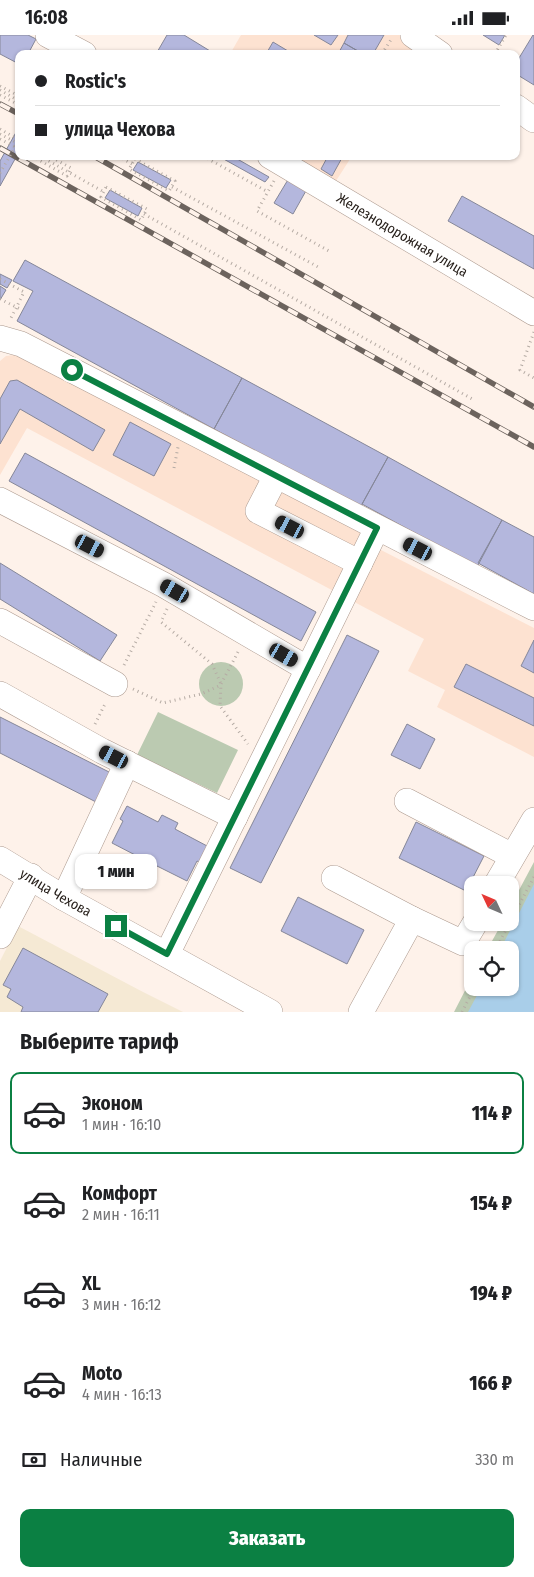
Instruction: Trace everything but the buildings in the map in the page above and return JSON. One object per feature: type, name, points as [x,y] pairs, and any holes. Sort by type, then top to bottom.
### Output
[{"type":"street","points":[[48,35],[76,50]]},
{"type":"street","points":[[413,35],[434,50]]},
{"type":"street","points":[[520,110],[534,120]]},
{"type":"street","name":"Железнодорожная улица","points":[[285,160],[304,165],[529,303]]},
{"type":"street","points":[[8,330],[21,344],[534,608]]},
{"type":"street","points":[[276,476],[258,511],[360,563]]},
{"type":"street","points":[[0,500],[170,588],[308,669]]},
{"type":"street","points":[[167,954],[377,528]]},
{"type":"street","points":[[0,621],[115,683]]},
{"type":"street","points":[[0,694],[86,742],[235,817]]},
{"type":"street","points":[[64,897],[127,763]]},
{"type":"street","points":[[408,801],[512,855]]},
{"type":"street","points":[[501,876],[534,820]]},
{"type":"street","name":"улица Чехова","points":[[0,859],[64,897],[270,1012]]},
{"type":"street","points":[[0,935],[31,877]]},
{"type":"street","points":[[334,878],[412,919],[463,943],[470,931]]},
{"type":"street","points":[[365,1011],[412,919]]},
{"type":"path","points":[[385,50],[394,35]]},
{"type":"path","points":[[497,50],[506,35]]},
{"type":"path","points":[[0,85],[15,94]]},
{"type":"path","points":[[0,90],[15,99]]},
{"type":"path","points":[[0,95],[15,103]]},
{"type":"path","points":[[0,129],[15,140]]},
{"type":"path","points":[[0,134],[15,141]]},
{"type":"path","points":[[0,139],[15,147]]},
{"type":"path","points":[[0,173],[15,147]]},
{"type":"path","points":[[39,160],[67,176],[71,168],[56,160]]},
{"type":"path","points":[[47,160],[104,192]]},
{"type":"path","points":[[125,160],[132,164]]},
{"type":"path","points":[[134,160],[129,169],[170,191],[175,181],[137,160]]},
{"type":"path","points":[[210,160],[268,192]]},
{"type":"path","points":[[106,187],[147,209],[144,214],[141,219],[100,197],[106,187]]},
{"type":"path","points":[[172,187],[320,268]]},
{"type":"path","points":[[265,197],[257,211],[329,251]]},
{"type":"path","points":[[144,214],[474,400]]},
{"type":"path","points":[[0,279],[24,292],[9,319],[8,330]]},
{"type":"path","points":[[0,299],[22,310]]},
{"type":"path","points":[[534,333],[520,370],[534,378]]},
{"type":"path","points":[[174,468],[178,441]]},
{"type":"path","points":[[86,742],[115,683],[170,588]]},
{"type":"path","points":[[170,588],[161,622],[212,664],[221,685]]},
{"type":"path","points":[[231,664],[221,685],[220,706],[251,748],[265,755]]},
{"type":"path","points":[[115,683],[162,703],[201,694],[221,685]]},
{"type":"path","points":[[519,905],[534,877]]},
{"type":"path","points":[[462,1012],[470,996]]},
{"type":"shaded area","points":[[241,35],[407,35],[427,50],[232,50]]},
{"type":"shaded area","points":[[295,160],[349,160],[334,184]]},
{"type":"shaded area","points":[[14,355],[29,360],[382,544],[379,549],[534,628],[534,757],[437,707],[445,690],[408,671],[424,639],[27,428],[0,475],[0,361],[6,356]]},
{"type":"shaded area","points":[[18,926],[183,1012],[0,1012],[0,961]]},
{"type":"green space","points":[[221,662],[233,666],[239,672],[243,684],[239,696],[233,702],[221,706],[209,702],[203,696],[199,684],[203,672],[209,666]]},
{"type":"green space","points":[[158,712],[238,750],[217,793],[137,755]]},
{"type":"green space","points":[[534,862],[534,1012],[454,1012],[464,993],[464,996],[519,996],[519,941],[492,941],[498,931],[519,931],[519,890]]},
{"type":"water","points":[[534,884],[534,1012],[468,1012],[477,996],[519,996],[519,941],[505,941],[510,931],[519,931],[519,913]]},
{"type":"railway","points":[[0,104],[15,112]]},
{"type":"railway","points":[[0,148],[15,156]]},
{"type":"railway","points":[[21,160],[534,447]]},
{"type":"railway","points":[[101,160],[534,407]]},
{"type":"route","points":[[72,370],[377,528],[167,954],[116,926]]}]
